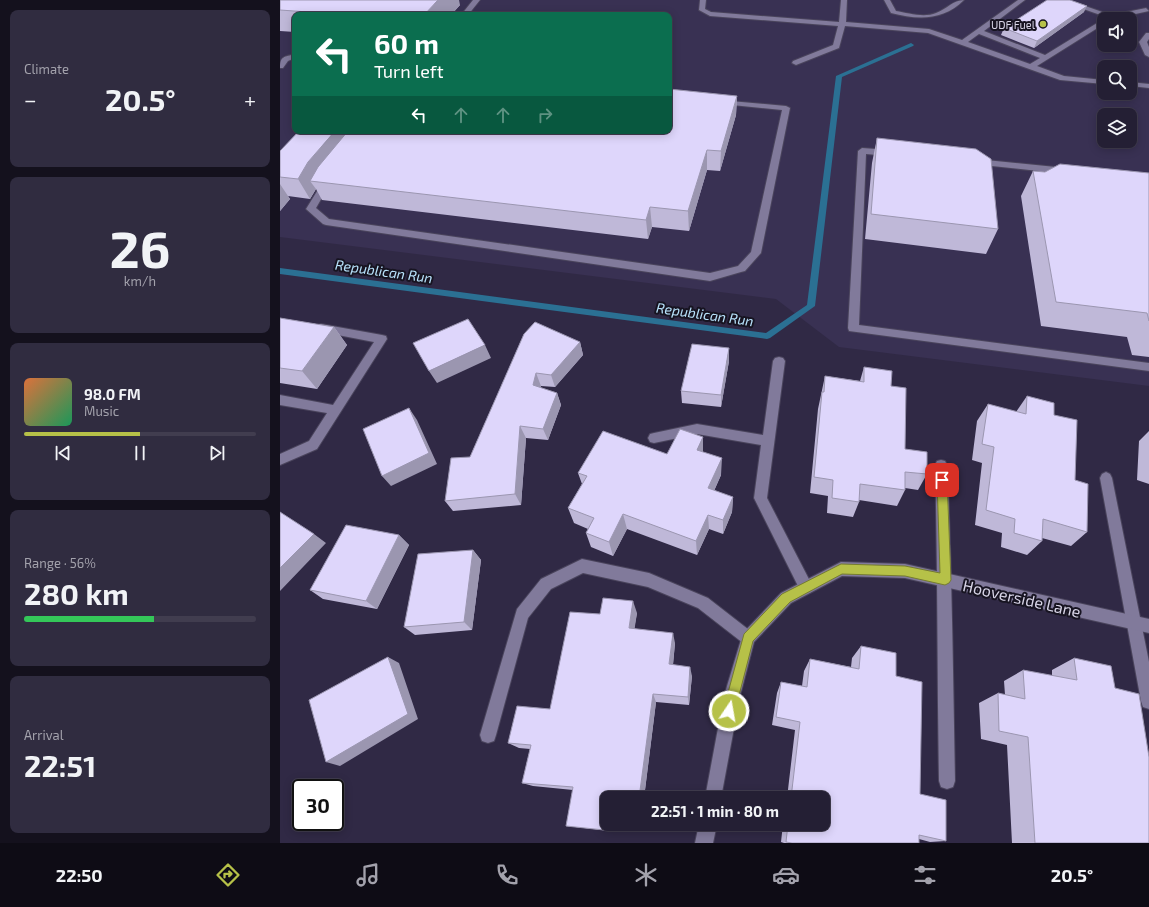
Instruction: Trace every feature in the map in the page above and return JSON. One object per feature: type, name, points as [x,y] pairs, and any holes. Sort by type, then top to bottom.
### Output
[{"type":"street","points":[[467,12],[477,0]]},
{"type":"street","points":[[703,0],[702,10],[710,14],[929,31],[1063,78],[1097,81]]},
{"type":"street","points":[[796,63],[836,46],[842,24],[844,0]]},
{"type":"street","points":[[887,0],[893,12],[927,16],[937,14],[961,0]]},
{"type":"street","points":[[962,43],[1022,0]]},
{"type":"street","points":[[1061,0],[1097,13]]},
{"type":"street","points":[[1031,67],[1097,26]]},
{"type":"street","points":[[978,31],[1046,58]]},
{"type":"street","points":[[1149,34],[1143,42],[1149,55]]},
{"type":"street","points":[[280,66],[285,59],[292,57]]},
{"type":"street","points":[[1137,85],[1149,86]]},
{"type":"street","points":[[334,173],[324,185],[311,209],[326,222],[710,277],[741,269],[756,253],[786,108],[710,101]]},
{"type":"street","points":[[901,154],[862,151],[853,328],[1149,367]]},
{"type":"street","points":[[968,161],[1077,172]]},
{"type":"street","points":[[280,460],[313,445],[382,339],[311,327]]},
{"type":"street","points":[[779,361],[760,498],[806,587]]},
{"type":"street","points":[[280,400],[336,410]]},
{"type":"street","points":[[654,438],[697,429],[768,442]]},
{"type":"street","points":[[941,466],[945,580],[944,628],[947,781]]},
{"type":"street","points":[[1106,478],[1142,625],[1149,701]]},
{"type":"street","points":[[488,735],[522,614],[546,584],[582,566],[649,580],[703,603],[748,638]]},
{"type":"street","name":"Hooverside Lane","points":[[714,791],[732,696],[748,638],[786,598],[841,569],[905,571],[1142,625]]},
{"type":"street","points":[[704,843],[707,831]]},
{"type":"shaded area","points":[[284,0],[1149,0],[1149,386],[839,347],[776,299],[280,237],[280,3]]},
{"type":"building","points":[[280,0],[438,0],[427,12],[308,12],[280,10]]},
{"type":"building","name":"UDF Fuel","points":[[1047,0],[1070,0],[1087,6],[1037,41],[1004,28]]},
{"type":"building","points":[[672,89],[737,96],[721,151],[707,150],[688,211],[650,207],[646,220],[310,181],[318,167],[346,134],[672,134]]},
{"type":"building","points":[[296,134],[332,134],[308,162],[298,179],[280,177],[280,151]]},
{"type":"building","points":[[877,138],[976,149],[991,159],[998,229],[871,214]]},
{"type":"building","points":[[1060,164],[1149,173],[1149,321],[1147,313],[1056,302],[1033,171],[1045,172]]},
{"type":"building","points":[[280,318],[334,327],[302,371],[280,368]]},
{"type":"building","points":[[468,319],[485,345],[429,371],[413,343]]},
{"type":"building","points":[[535,322],[580,342],[551,375],[536,373],[533,385],[557,393],[543,429],[520,426],[515,494],[445,501],[451,458],[470,457],[524,334]]},
{"type":"building","points":[[692,344],[729,348],[721,395],[681,391]]},
{"type":"building","points":[[864,367],[892,371],[891,386],[906,388],[905,449],[927,452],[927,474],[905,472],[905,490],[860,484],[859,502],[832,498],[833,480],[814,477],[822,392],[824,392],[825,376],[864,382]]},
{"type":"building","points":[[1027,396],[1054,403],[1054,415],[1077,420],[1075,480],[1088,484],[1087,532],[1043,519],[1042,541],[1014,533],[1015,519],[986,510],[994,447],[982,444],[988,404],[1026,414]]},
{"type":"building","points":[[409,408],[429,453],[382,476],[363,429]]},
{"type":"building","points":[[680,429],[703,437],[697,450],[722,458],[708,488],[733,497],[723,520],[708,515],[696,541],[623,514],[609,542],[586,533],[594,518],[568,508],[587,476],[578,473],[603,431],[667,454]]},
{"type":"building","points":[[280,512],[314,534],[280,568]]},
{"type":"building","points":[[346,525],[399,535],[366,601],[310,590]]},
{"type":"building","points":[[473,550],[464,622],[404,627],[418,554]]},
{"type":"building","points":[[603,598],[633,601],[629,628],[673,633],[669,664],[690,667],[688,697],[653,694],[640,791],[600,791],[600,830],[566,826],[573,787],[522,783],[531,745],[508,743],[517,706],[550,709],[570,612],[600,614]]},
{"type":"building","points":[[861,646],[896,653],[896,676],[922,682],[920,794],[946,800],[946,841],[919,835],[919,843],[786,842],[787,831],[830,831],[830,791],[792,791],[800,722],[776,717],[781,682],[807,687],[810,659],[859,669]]},
{"type":"building","points":[[388,657],[408,714],[326,762],[309,700]]},
{"type":"building","points":[[1074,658],[1111,666],[1115,688],[1139,694],[1149,757],[1149,843],[1035,843],[1028,737],[999,731],[998,693],[1025,699],[1023,670],[1077,680]]},
{"type":"waterway","name":"Republican Run","points":[[280,271],[767,336],[811,306],[839,76],[911,45]]},
{"type":"place","name":"UDF Fuel","points":[[1043,24]]},
{"type":"route","points":[[729,711],[748,638],[786,598],[841,569],[905,571],[945,580],[942,480]]}]
